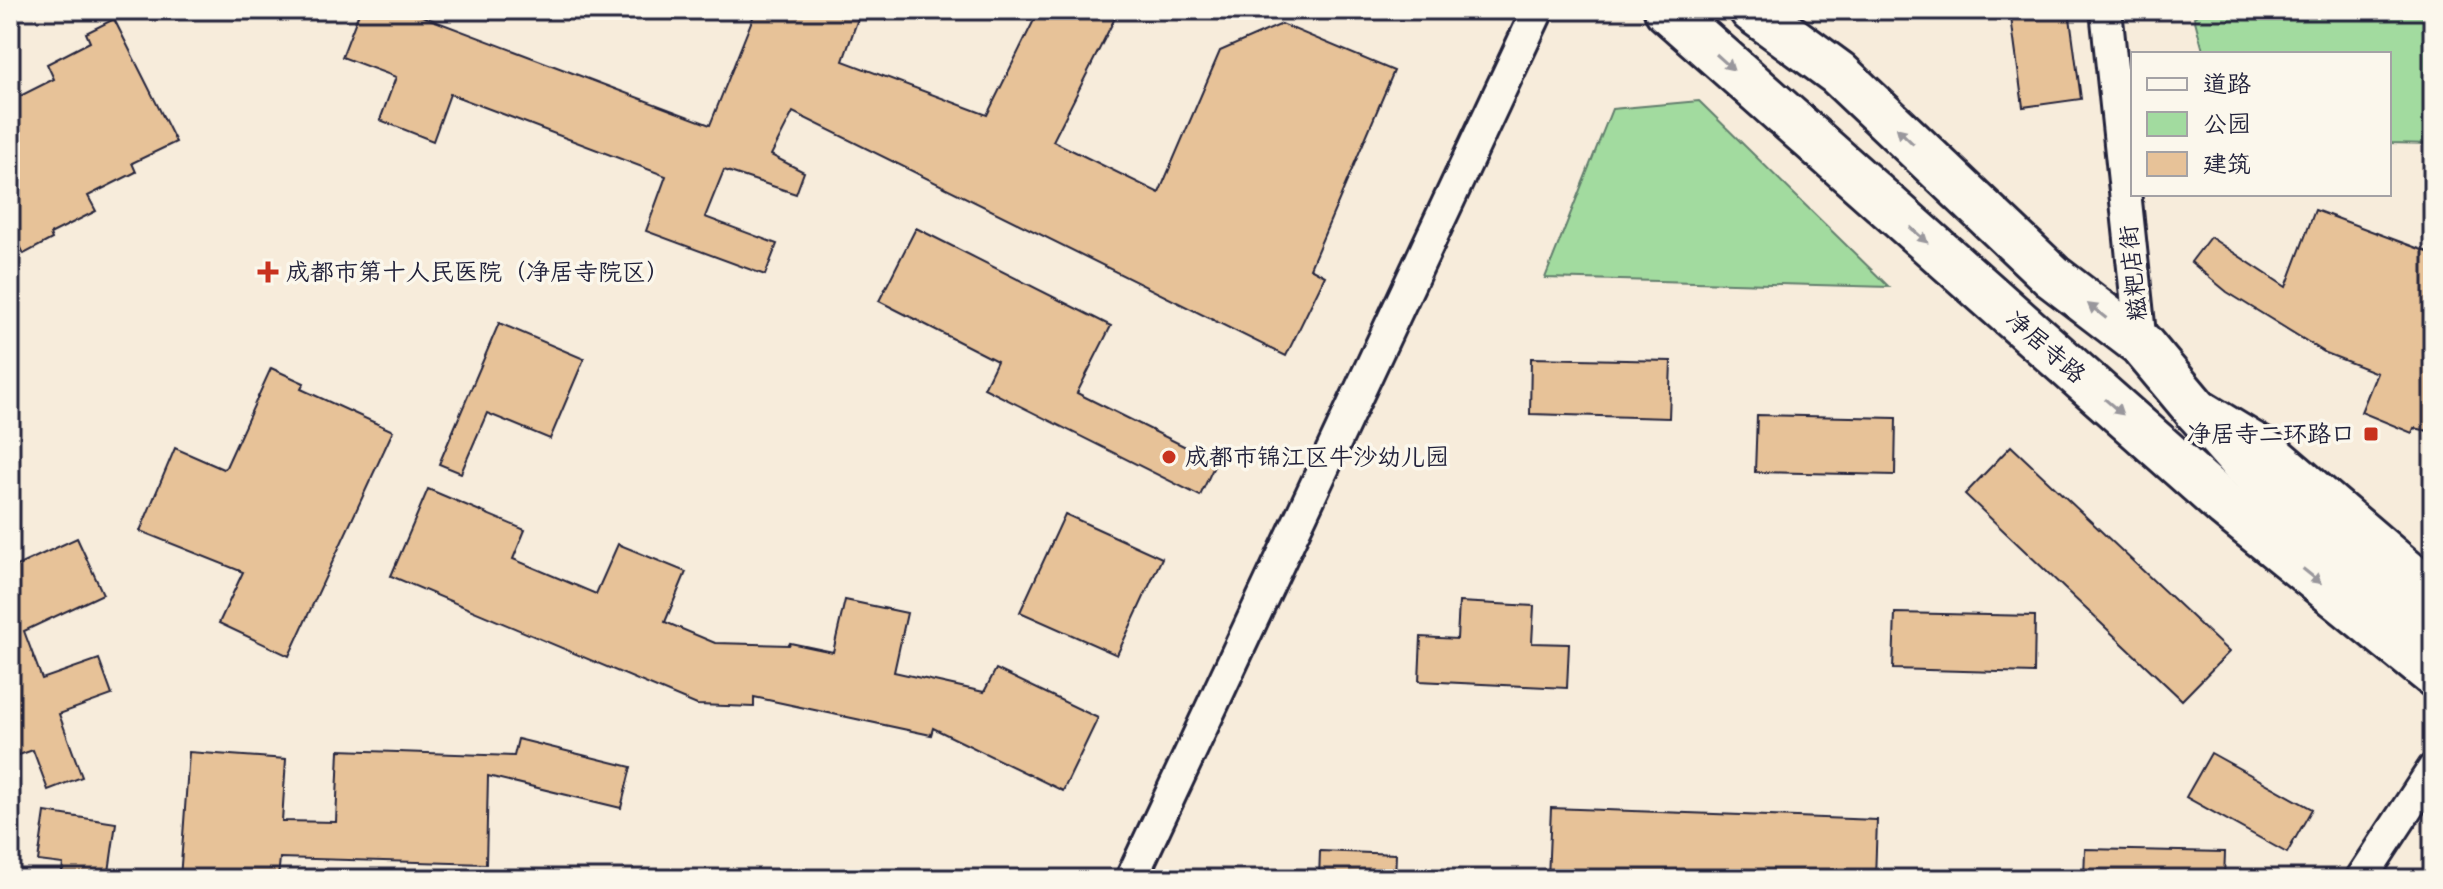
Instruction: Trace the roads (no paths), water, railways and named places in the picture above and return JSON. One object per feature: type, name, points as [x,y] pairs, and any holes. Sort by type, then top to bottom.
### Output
[{"type":"main road","name":"净居寺路","points":[[1667,10],[2226,506],[2433,674]]},
{"type":"main road","points":[[1752,10],[1838,73],[2052,276],[2141,344],[2241,461],[2433,637]]},
{"type":"main road","points":[[2197,411],[2271,456],[2433,595]]},
{"type":"street","points":[[1131,879],[1538,10]]},
{"type":"street","name":"糍粑店街","points":[[2106,10],[2141,344]]},
{"type":"street","points":[[2361,879],[2433,769]]},
{"type":"place","name":"成都市第十人民医院（净居寺院区）","points":[[268,272]]},
{"type":"place","name":"净居寺二环路口","points":[[2371,434]]},
{"type":"place","name":"成都市锦江区牛沙幼儿园","points":[[1169,457]]}]
